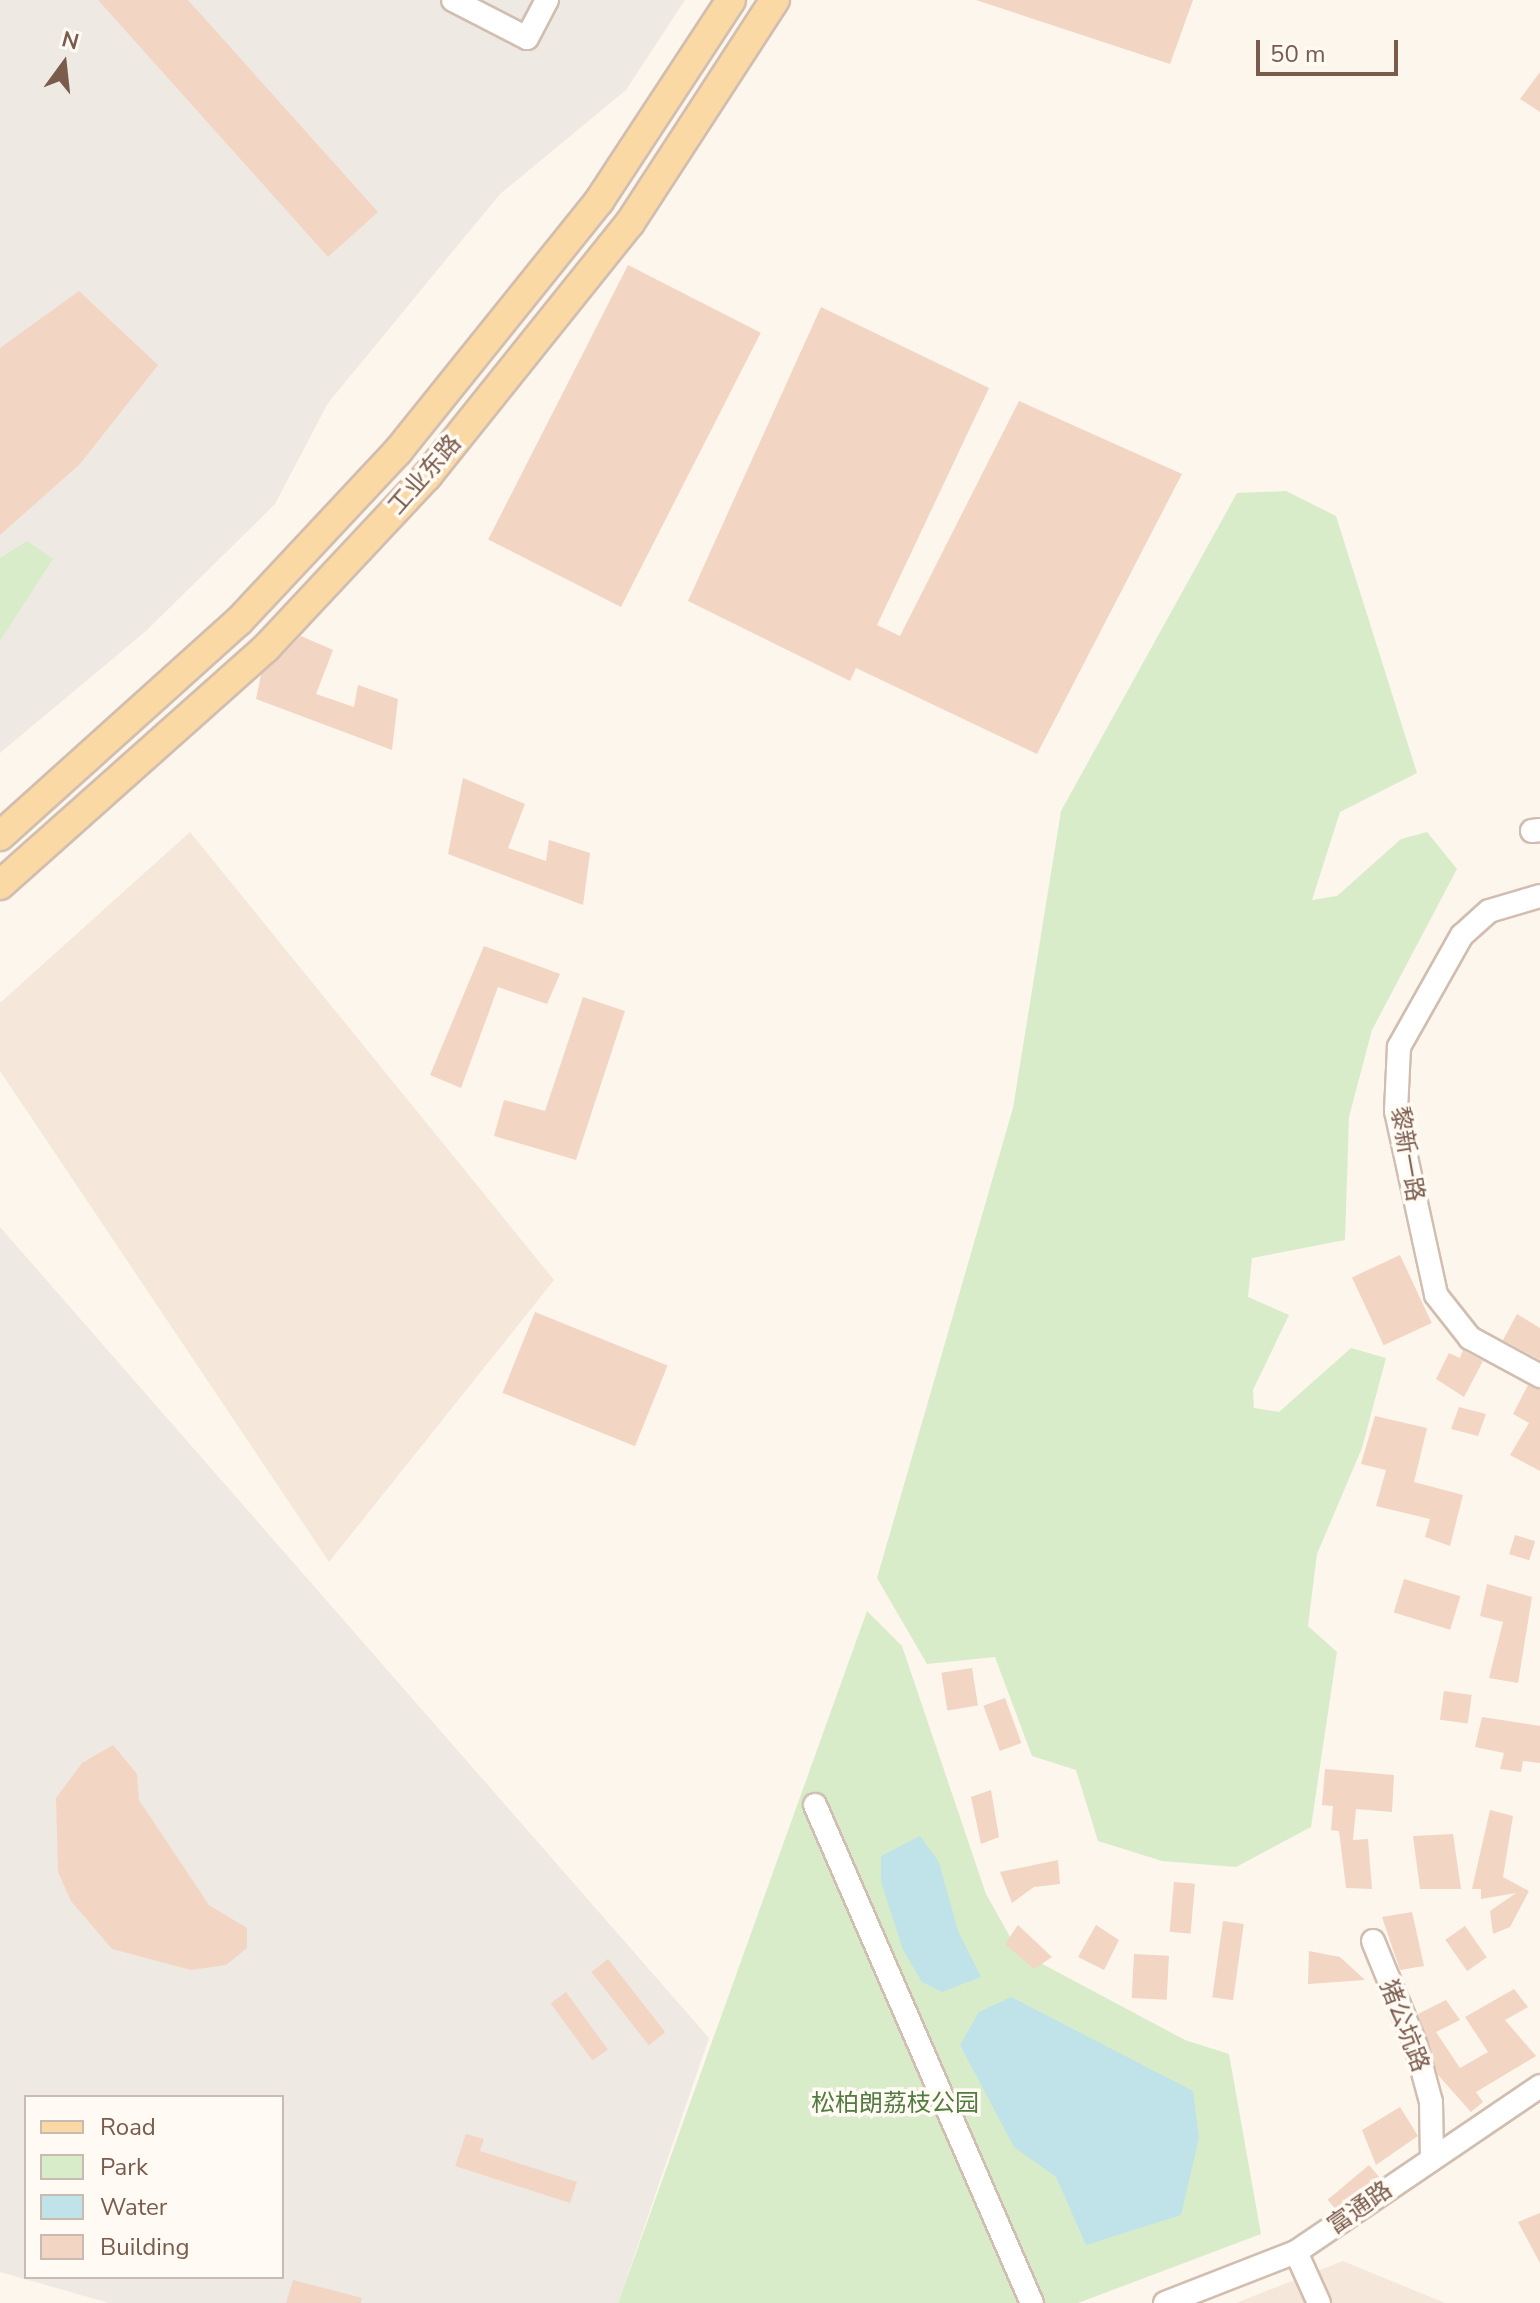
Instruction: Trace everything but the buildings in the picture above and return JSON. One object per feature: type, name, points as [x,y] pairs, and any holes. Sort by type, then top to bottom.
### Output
[{"type":"main road","name":"工业东路","points":[[0,836],[239,621],[398,451],[599,201],[731,0]]},
{"type":"main road","name":"工业东路","points":[[0,885],[266,648],[427,476],[630,223],[775,0]]},
{"type":"street","points":[[453,0],[527,38],[547,0]]},
{"type":"street","name":"黎新一路","points":[[1540,896],[1489,911],[1462,935],[1399,1047],[1396,1111],[1436,1295],[1470,1338],[1540,1376]]},
{"type":"street","points":[[815,1805],[1032,2303]]},
{"type":"street","name":"猪公坑路","points":[[1373,1941],[1416,2043],[1431,2102],[1432,2159]]},
{"type":"street","name":"富通路","points":[[1165,2303],[1296,2252],[1540,2086]]},
{"type":"street","points":[[1296,2252],[1319,2303]]},
{"type":"shaded area","points":[[0,0],[685,0],[626,90],[500,194],[328,403],[275,504],[146,631],[0,753]]},
{"type":"shaded area","points":[[190,832],[554,1280],[329,1562],[0,1071],[0,1003]]},
{"type":"shaded area","points":[[0,1227],[709,2038],[618,2303],[109,2303],[25,2279],[284,2279],[284,2095],[24,2095],[24,2279],[0,2272]]},
{"type":"shaded area","points":[[1343,2261],[1445,2303],[1236,2303]]},
{"type":"green space","points":[[1286,491],[1336,516],[1417,773],[1340,812],[1312,900],[1337,896],[1401,839],[1427,832],[1457,869],[1372,1030],[1349,1117],[1345,1240],[1252,1258],[1248,1297],[1289,1315],[1253,1390],[1254,1408],[1279,1412],[1351,1348],[1386,1358],[1362,1448],[1317,1554],[1308,1626],[1337,1652],[1311,1827],[1236,1867],[1162,1861],[1098,1841],[1076,1770],[1032,1756],[995,1657],[927,1664],[877,1578],[1013,1108],[1061,811],[1237,493]]},
{"type":"green space","points":[[27,541],[53,559],[0,641],[0,558]]},
{"type":"green space","name":"松柏朗荔枝公园","points":[[867,1611],[902,1646],[986,1894],[1018,1951],[1185,2040],[1229,2054],[1261,2234],[1078,2303],[618,2303]]},
{"type":"water","points":[[920,1836],[939,1862],[958,1931],[981,1977],[942,1992],[922,1982],[903,1950],[881,1882],[881,1856]]},
{"type":"water","points":[[1011,1997],[1193,2091],[1199,2138],[1181,2215],[1086,2245],[1056,2177],[1014,2147],[960,2045],[979,2012]]}]
